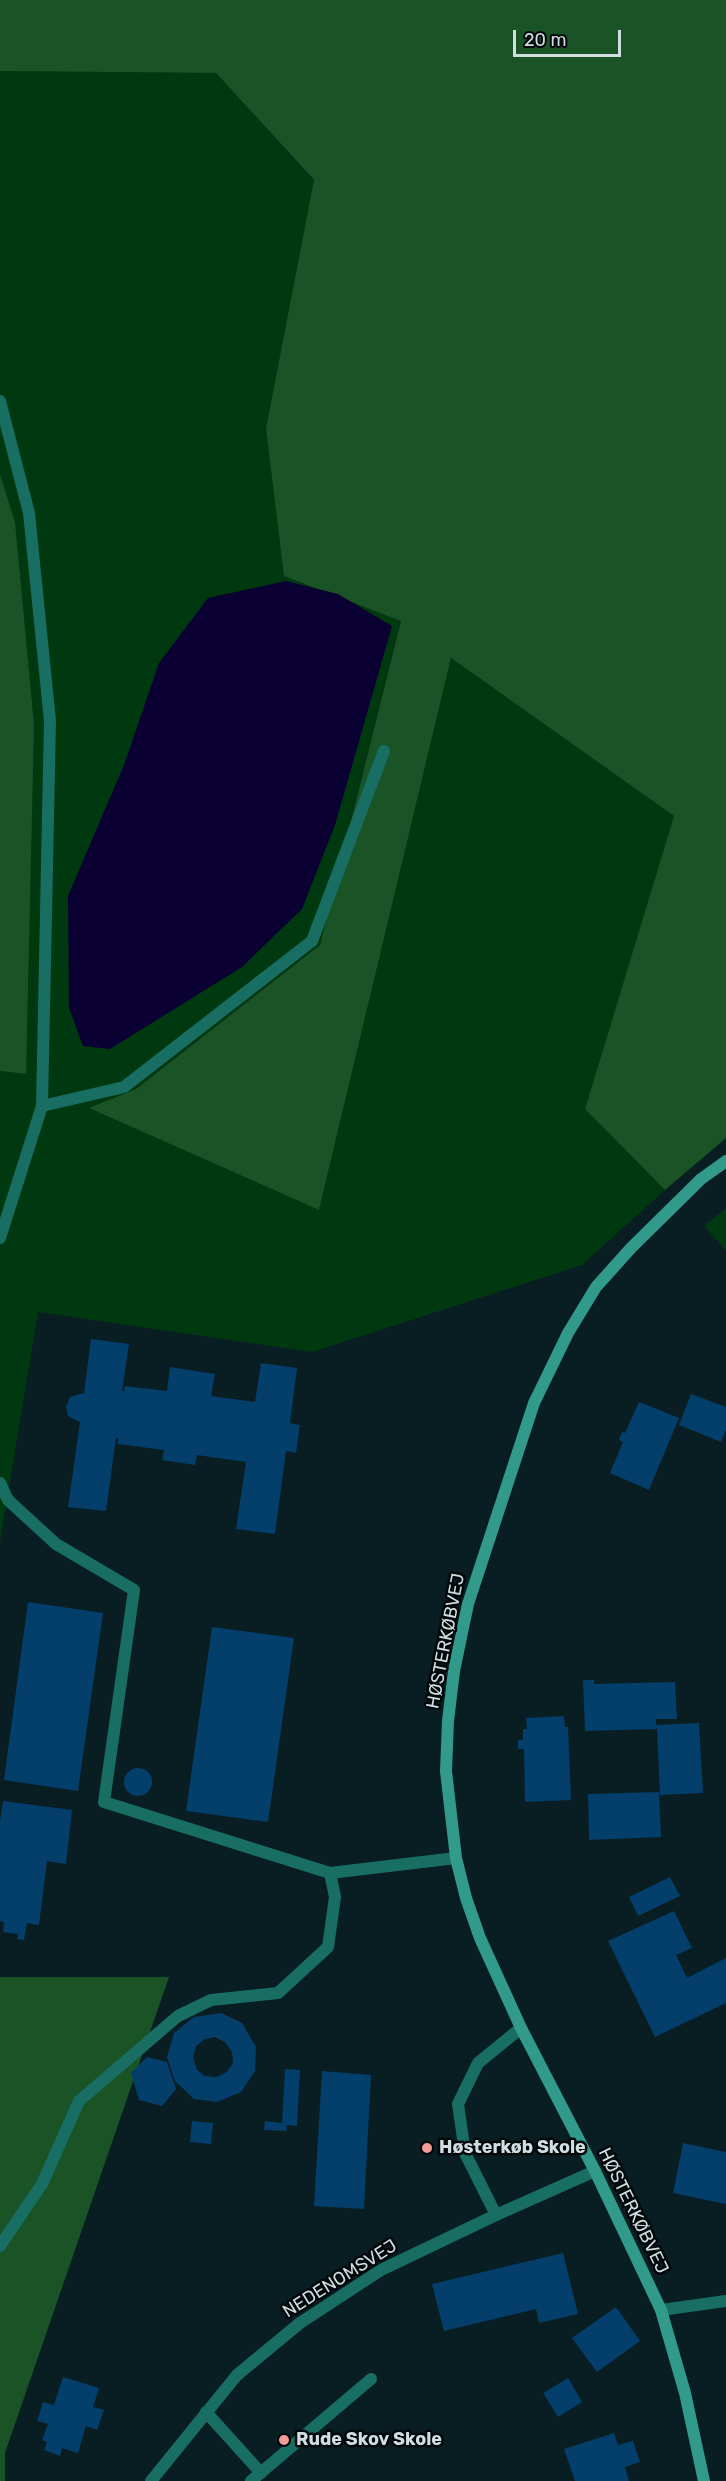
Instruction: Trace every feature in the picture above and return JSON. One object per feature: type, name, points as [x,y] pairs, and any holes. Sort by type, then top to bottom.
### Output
[{"type":"street","points":[[0,401],[29,513],[50,721],[42,1106],[0,1238]]},
{"type":"street","points":[[42,1106],[124,1088],[312,941],[384,751]]},
{"type":"street","name":"HØSTERKØBVEJ","points":[[704,2481],[685,2393],[661,2310],[595,2171],[521,2028],[480,1938],[466,1899],[456,1858],[446,1770],[448,1721],[454,1671],[468,1604],[534,1403],[567,1333],[596,1287],[631,1248],[701,1179],[726,1161]]},
{"type":"street","points":[[0,1483],[8,1500],[56,1544],[134,1590],[104,1802],[330,1873],[456,1858]]},
{"type":"street","points":[[0,2246],[42,2184],[79,2101],[178,2016],[211,2001],[278,1993],[328,1947],[335,1897],[330,1873]]},
{"type":"street","points":[[496,2215],[465,2153],[458,2104],[478,2063],[521,2028]]},
{"type":"street","name":"NEDENOMSVEJ","points":[[151,2481],[237,2375],[300,2323],[381,2270],[595,2171]]},
{"type":"street","points":[[661,2310],[726,2301]]},
{"type":"street","points":[[251,2481],[371,2379]]},
{"type":"street","points":[[206,2412],[261,2473]]},
{"type":"green space","points":[[0,0],[726,0],[726,1138],[665,1190],[585,1109],[674,816],[451,658],[319,1210],[89,1108],[136,1089],[320,945],[401,621],[284,576],[266,428],[314,180],[216,73],[0,71]]},
{"type":"green space","points":[[0,71],[216,73],[314,181],[266,427],[401,621],[320,945],[136,1089],[90,1108],[319,1210],[451,658],[674,816],[585,1109],[665,1190],[582,1265],[312,1352],[38,1312],[0,1542],[0,1071],[26,1074],[15,522],[0,474]]},
{"type":"green space","points":[[0,474],[15,522],[34,725],[26,1074],[0,1071]]},
{"type":"green space","points":[[726,1208],[726,1251],[704,1226]]},
{"type":"green space","points":[[0,1977],[169,1977],[5,2453],[5,2481],[0,2481]]},
{"type":"shaded area","points":[[286,581],[338,594],[392,626],[335,825],[302,909],[242,967],[110,1049],[83,1046],[69,1008],[68,896],[124,765],[159,663],[208,598]]},
{"type":"building","points":[[91,1339],[129,1344],[122,1391],[125,1386],[167,1391],[170,1367],[215,1374],[211,1396],[255,1402],[261,1363],[297,1368],[290,1423],[300,1425],[296,1453],[286,1451],[275,1534],[236,1529],[246,1462],[197,1455],[195,1465],[162,1460],[164,1450],[118,1444],[118,1438],[116,1438],[106,1511],[68,1507],[80,1422],[68,1416],[66,1407],[70,1397],[84,1393]]},
{"type":"building","points":[[691,1394],[726,1407],[726,1430],[721,1442],[679,1425]]},
{"type":"building","points":[[639,1402],[679,1418],[649,1490],[610,1473],[623,1442],[619,1440],[622,1432],[625,1433]]},
{"type":"building","points":[[28,1602],[103,1613],[78,1791],[4,1780]]},
{"type":"building","points":[[212,1627],[294,1638],[268,1822],[186,1811]]},
{"type":"building","points":[[583,1680],[594,1680],[594,1684],[675,1682],[677,1719],[656,1719],[656,1725],[699,1723],[703,1793],[660,1795],[657,1729],[585,1731]]},
{"type":"building","points":[[564,1716],[565,1727],[568,1727],[571,1800],[525,1802],[524,1749],[518,1749],[518,1740],[523,1740],[523,1729],[527,1729],[526,1718]]},
{"type":"building","points":[[138,1768],[148,1772],[152,1782],[148,1792],[138,1796],[128,1792],[124,1782],[128,1772]]},
{"type":"building","points":[[659,1792],[661,1837],[589,1840],[588,1794]]},
{"type":"building","points":[[3,1801],[72,1810],[66,1864],[47,1861],[39,1925],[27,1923],[24,1940],[17,1939],[18,1934],[3,1932],[4,1922],[0,1921],[0,1821]]},
{"type":"building","points":[[670,1877],[680,1896],[638,1916],[629,1897]]},
{"type":"building","points":[[674,1911],[692,1948],[676,1955],[687,1978],[726,1958],[726,2003],[655,2037],[608,1941]]},
{"type":"building","points":[[221,2013],[242,2023],[256,2047],[255,2071],[241,2092],[217,2102],[194,2099],[175,2081],[167,2057],[174,2033],[194,2017]],"holes":[[[215,2037],[225,2042],[232,2052],[233,2063],[227,2072],[216,2077],[205,2076],[197,2070],[193,2058],[196,2046],[205,2039]]]},
{"type":"building","points":[[147,2057],[167,2062],[176,2089],[162,2106],[139,2100],[131,2073]]},
{"type":"building","points":[[285,2069],[300,2070],[297,2126],[287,2125],[286,2131],[264,2130],[265,2121],[282,2123]]},
{"type":"building","points":[[322,2071],[371,2075],[364,2209],[314,2206]]},
{"type":"building","points":[[192,2121],[213,2123],[211,2144],[190,2142]]},
{"type":"building","points":[[683,2143],[726,2152],[726,2204],[673,2193]]},
{"type":"building","points":[[563,2253],[578,2314],[539,2323],[536,2309],[444,2331],[432,2284]]},
{"type":"building","points":[[616,2307],[640,2341],[597,2372],[572,2338]]},
{"type":"building","points":[[63,2377],[99,2388],[93,2407],[104,2410],[97,2430],[86,2426],[78,2453],[62,2448],[60,2456],[44,2450],[47,2442],[42,2440],[48,2424],[37,2421],[43,2402],[54,2405]]},
{"type":"building","points":[[568,2378],[582,2402],[558,2417],[543,2393]]},
{"type":"building","points":[[614,2433],[618,2445],[633,2441],[640,2462],[625,2467],[629,2481],[575,2481],[564,2449]]},
{"type":"place","name":"Høsterkøb Skole","points":[[427,2148]]},
{"type":"place","name":"Rude Skov Skole","points":[[284,2440]]}]
